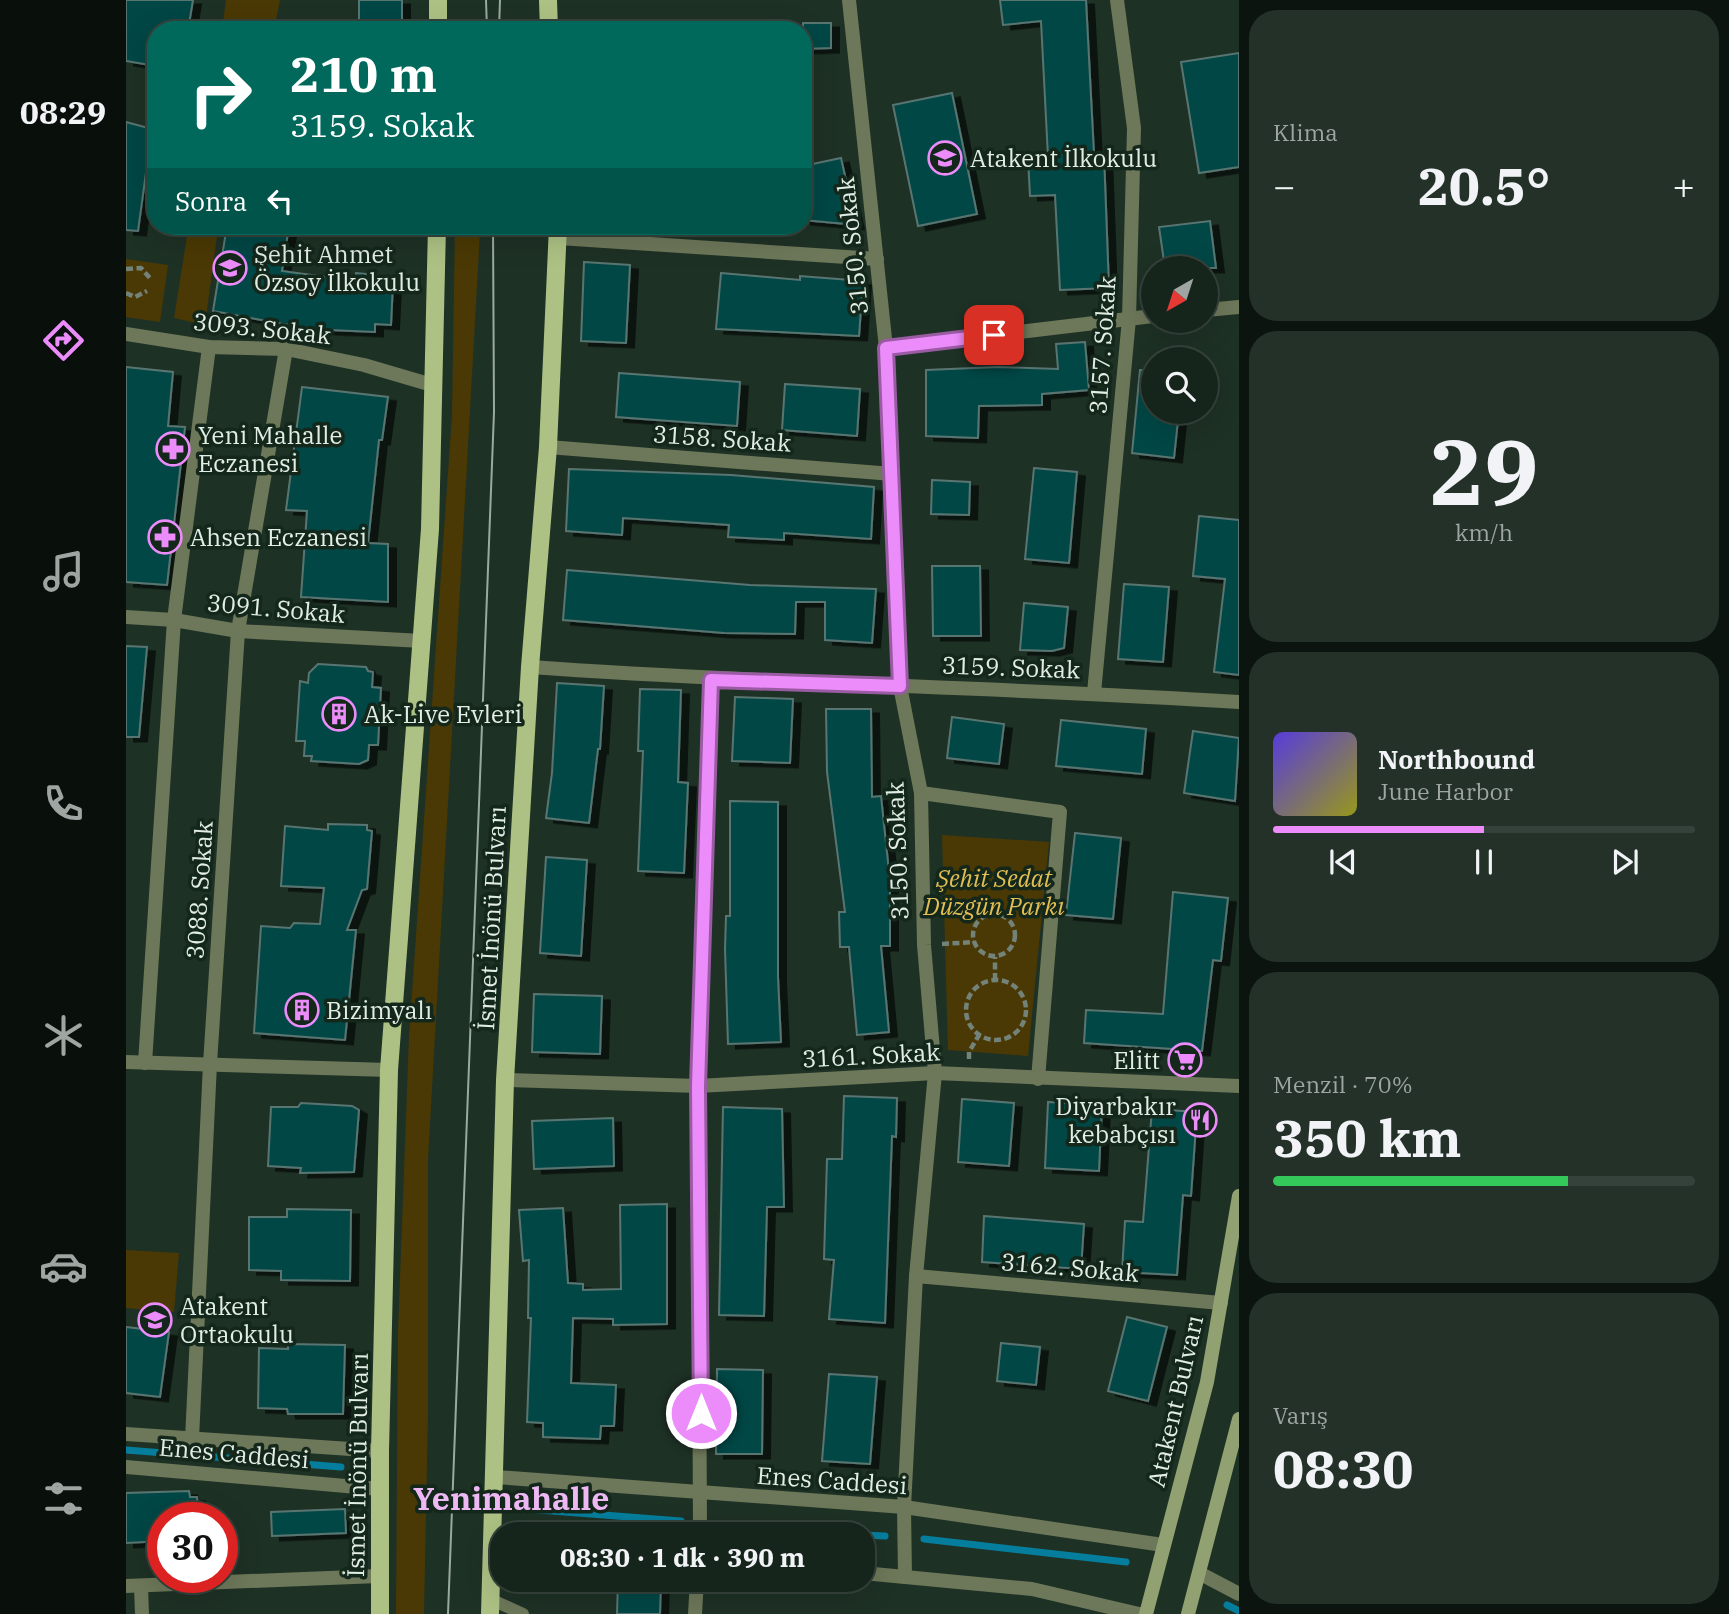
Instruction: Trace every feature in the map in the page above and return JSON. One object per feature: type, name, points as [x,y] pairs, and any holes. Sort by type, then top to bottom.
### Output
[{"type":"main road","points":[[438,0],[438,21]]},
{"type":"main road","points":[[548,0],[549,21]]},
{"type":"main road","name":"İsmet İnönü Bulvarı","points":[[380,1614],[380,1451],[390,1070],[430,529],[437,235]]},
{"type":"main road","name":"İsmet İnönü Bulvarı","points":[[497,1522],[505,1080],[530,667],[548,447],[558,235]]},
{"type":"main road","name":"Atakent Bulvarı","points":[[1146,1614],[1207,1382],[1239,1196]]},
{"type":"main road","points":[[1188,1614],[1201,1574],[1239,1419]]},
{"type":"street","name":"3150. Sokak","points":[[849,0],[886,348],[900,686],[921,793],[924,945],[935,1073],[916,1276],[904,1507],[905,1577]]},
{"type":"street","name":"3157. Sokak","points":[[1094,693],[1129,319],[1134,128],[1117,0]]},
{"type":"street","points":[[593,235],[877,259]]},
{"type":"street","points":[[1218,309],[1239,307]]},
{"type":"street","points":[[886,348],[1141,318]]},
{"type":"street","name":"3093. Sokak","points":[[126,334],[209,347],[286,349],[364,365],[432,384]]},
{"type":"street","name":"3088. Sokak","points":[[145,1063],[174,620],[209,347]]},
{"type":"street","name":"3088. Sokak","points":[[192,1438],[210,1064],[238,631],[286,349]]},
{"type":"street","name":"3158. Sokak","points":[[548,447],[893,474]]},
{"type":"street","name":"3091. Sokak","points":[[126,617],[174,620],[238,631],[422,641]]},
{"type":"street","name":"3159. Sokak","points":[[530,667],[711,680],[1094,693],[1239,702]]},
{"type":"street","points":[[701,1522],[698,1086],[711,680]]},
{"type":"street","points":[[921,793],[1060,813],[1038,1079]]},
{"type":"street","points":[[126,1062],[390,1070]]},
{"type":"street","name":"3161. Sokak","points":[[505,1080],[698,1086],[935,1073],[1239,1086]]},
{"type":"street","name":"3162. Sokak","points":[[916,1276],[1221,1303]]},
{"type":"street","name":"Enes Caddesi","points":[[126,1434],[380,1451]]},
{"type":"street","name":"Enes Caddesi","points":[[126,1467],[380,1489]]},
{"type":"street","name":"Enes Caddesi","points":[[496,1477],[904,1507],[1163,1545]]},
{"type":"street","points":[[875,1574],[1032,1589],[1139,1614]]},
{"type":"street","points":[[1201,1574],[1239,1594]]},
{"type":"street","points":[[142,1614],[133,1586],[379,1576]]},
{"type":"street","points":[[695,1614],[696,1592]]},
{"type":"lane","points":[[490,1606],[523,1614]]},
{"type":"path","points":[[126,269],[141,268],[150,278]]},
{"type":"path","points":[[126,293],[135,297],[147,291]]},
{"type":"path","points":[[996,905],[996,914]]},
{"type":"path","points":[[996,914],[1011,923],[1015,940],[1004,954],[995,957],[980,952],[974,942],[976,924],[981,918],[996,914]]},
{"type":"path","points":[[924,945],[974,942]]},
{"type":"path","points":[[995,957],[995,980]]},
{"type":"path","points":[[995,980],[1017,988],[1027,1009],[1019,1031],[1009,1039],[997,1041],[987,1040],[971,1028],[965,1010],[971,992],[986,981],[995,980]]},
{"type":"green space","points":[[226,0],[280,0],[276,21],[223,21]]},
{"type":"green space","points":[[187,235],[217,236],[205,325],[174,318]]},
{"type":"green space","points":[[455,235],[480,235],[428,1160],[428,1414],[424,1614],[396,1614],[398,1332],[409,1037],[452,415]]},
{"type":"green space","points":[[126,259],[168,265],[160,322],[126,317]]},
{"type":"green space","name":"Şehit Sedat Düzgün Parkı","points":[[942,835],[1049,842],[1028,1056],[948,1050]]},
{"type":"green space","points":[[126,1250],[179,1253],[174,1312],[126,1308]]},
{"type":"building","points":[[126,0],[193,0],[190,21],[147,21],[147,64],[126,61]]},
{"type":"building","points":[[359,0],[402,0],[402,21],[359,21]]},
{"type":"building","points":[[1000,0],[1086,0],[1094,154],[1104,154],[1109,288],[1060,290],[1055,195],[1030,196],[1028,158],[1048,157],[1041,21],[1003,25]]},
{"type":"building","points":[[812,23],[831,23],[831,48],[812,49]]},
{"type":"building","points":[[1239,53],[1239,167],[1199,173],[1181,62]]},
{"type":"building","points":[[952,93],[977,214],[918,226],[893,105]]},
{"type":"building","points":[[126,122],[147,128],[147,165],[138,231],[126,230]]},
{"type":"building","points":[[841,158],[856,225],[812,221],[812,164]]},
{"type":"building","points":[[1210,221],[1214,256],[1163,256],[1159,227]]},
{"type":"building","points":[[226,235],[288,235],[282,271],[356,281],[356,273],[377,275],[379,283],[393,283],[391,325],[375,324],[375,332],[294,326],[213,311]]},
{"type":"building","points":[[584,262],[630,265],[626,343],[581,341]]},
{"type":"building","points":[[721,273],[800,280],[800,276],[863,281],[859,336],[716,329]]},
{"type":"building","points":[[1085,342],[1089,390],[1042,394],[1042,405],[979,406],[978,438],[926,436],[926,370],[998,367],[1058,369],[1056,344]]},
{"type":"building","points":[[126,367],[173,372],[168,426],[185,427],[167,585],[126,582]]},
{"type":"building","points":[[1141,370],[1141,424],[1178,424],[1174,458],[1132,453]]},
{"type":"building","points":[[619,373],[740,382],[737,426],[616,417]]},
{"type":"building","points":[[785,384],[860,389],[857,436],[782,430]]},
{"type":"building","points":[[302,387],[388,397],[382,440],[379,440],[368,543],[388,544],[388,602],[301,597],[307,511],[286,510]]},
{"type":"building","points":[[1034,468],[1077,472],[1069,563],[1025,559]]},
{"type":"building","points":[[569,469],[731,475],[874,487],[871,539],[784,533],[784,540],[728,537],[729,525],[623,518],[622,535],[566,531]]},
{"type":"building","points":[[932,480],[970,482],[969,515],[931,514]]},
{"type":"building","points":[[1199,516],[1239,520],[1239,675],[1214,672],[1225,579],[1193,576]]},
{"type":"building","points":[[932,566],[980,566],[981,636],[933,636]]},
{"type":"building","points":[[567,570],[750,585],[876,589],[872,643],[825,640],[825,602],[796,602],[795,634],[724,633],[563,620]]},
{"type":"building","points":[[1124,584],[1169,587],[1163,662],[1118,659]]},
{"type":"building","points":[[1024,603],[1068,607],[1064,648],[1052,651],[1020,650]]},
{"type":"building","points":[[126,646],[147,647],[139,737],[126,737]]},
{"type":"building","name":"Ak-Live Evleri","points":[[318,664],[366,667],[373,672],[372,687],[381,688],[378,745],[369,745],[368,760],[359,764],[311,761],[312,756],[304,756],[305,741],[296,741],[300,681],[308,683],[309,673]]},
{"type":"building","points":[[557,683],[604,686],[600,749],[589,823],[546,818],[552,773]]},
{"type":"building","points":[[640,689],[681,690],[678,782],[688,783],[684,873],[638,871],[643,751],[638,751]]},
{"type":"building","points":[[735,697],[793,699],[790,763],[732,761]]},
{"type":"building","points":[[826,709],[871,709],[872,797],[881,796],[890,881],[890,946],[881,946],[889,1032],[857,1035],[849,947],[840,947],[839,912],[845,912],[827,772]]},
{"type":"building","points":[[952,717],[1004,724],[999,764],[947,758]]},
{"type":"building","points":[[1061,720],[1146,729],[1142,774],[1056,766]]},
{"type":"building","points":[[1193,731],[1239,738],[1235,801],[1184,793]]},
{"type":"building","points":[[730,801],[778,802],[778,977],[781,1042],[728,1044],[725,949],[726,916],[730,916]]},
{"type":"building","points":[[328,824],[367,825],[367,830],[372,831],[367,889],[362,890],[347,930],[356,930],[345,1040],[254,1033],[261,926],[290,928],[294,923],[320,924],[324,888],[281,886],[285,826],[328,830]]},
{"type":"building","points":[[1075,833],[1121,838],[1113,919],[1066,915]]},
{"type":"building","points":[[546,857],[587,860],[581,956],[540,953]]},
{"type":"building","points":[[1173,892],[1228,898],[1221,961],[1213,960],[1202,1051],[1084,1043],[1086,1010],[1163,1014]]},
{"type":"building","points":[[534,994],[602,996],[600,1054],[532,1052]]},
{"type":"building","points":[[844,1096],[897,1098],[896,1137],[892,1136],[885,1323],[829,1319],[834,1260],[824,1259],[827,1159],[842,1159]]},
{"type":"building","points":[[962,1099],[1014,1103],[1009,1166],[958,1162]]},
{"type":"building","points":[[1048,1102],[1102,1105],[1099,1171],[1045,1168]]},
{"type":"building","points":[[301,1103],[352,1106],[359,1110],[354,1172],[300,1173],[301,1168],[268,1166],[271,1107],[298,1107]]},
{"type":"building","points":[[723,1107],[782,1109],[784,1207],[767,1207],[764,1316],[719,1315]]},
{"type":"building","points":[[1152,1109],[1197,1112],[1191,1196],[1183,1195],[1177,1275],[1122,1272],[1125,1221],[1143,1222]]},
{"type":"building","points":[[613,1118],[614,1166],[534,1169],[532,1121]]},
{"type":"building","points":[[667,1204],[667,1324],[613,1325],[613,1319],[573,1318],[571,1383],[616,1385],[614,1426],[601,1426],[600,1439],[543,1437],[543,1423],[527,1422],[531,1318],[528,1318],[529,1260],[523,1261],[519,1210],[563,1208],[568,1283],[583,1284],[583,1290],[621,1289],[620,1205]]},
{"type":"building","points":[[287,1209],[351,1210],[350,1281],[281,1280],[281,1271],[249,1270],[249,1217],[287,1217]]},
{"type":"building","points":[[984,1216],[1084,1224],[1081,1269],[982,1262]]},
{"type":"building","points":[[1127,1317],[1167,1327],[1148,1401],[1108,1391]]},
{"type":"building","points":[[126,1327],[169,1332],[160,1397],[126,1393]]},
{"type":"building","points":[[1001,1343],[1040,1347],[1036,1385],[997,1381]]},
{"type":"building","points":[[288,1344],[345,1345],[343,1414],[288,1414],[287,1409],[258,1408],[259,1348],[288,1349]]},
{"type":"building","points":[[717,1369],[763,1370],[762,1454],[716,1454]]},
{"type":"building","points":[[829,1374],[877,1377],[870,1464],[822,1461]]},
{"type":"building","points":[[189,1491],[190,1497],[197,1497],[197,1502],[147,1502],[147,1542],[126,1543],[126,1493]]},
{"type":"building","points":[[345,1509],[346,1533],[272,1536],[271,1512]]},
{"type":"building","points":[[618,1592],[661,1592],[660,1614],[617,1614]]},
{"type":"waterway","points":[[126,1450],[341,1467]]},
{"type":"waterway","points":[[526,1509],[681,1521]]},
{"type":"waterway","points":[[875,1536],[885,1536]]},
{"type":"waterway","points":[[924,1539],[1126,1562]]},
{"type":"waterway","points":[[1227,1605],[1239,1611]]},
{"type":"tram line","points":[[486,0],[487,21]]},
{"type":"tram line","points":[[499,21],[500,0]]},
{"type":"tram line","points":[[448,1614],[494,412],[493,235]]},
{"type":"place","name":"Atakent İlkokulu","points":[[945,158]]},
{"type":"place","name":"Şehit Ahmet Özsoy İlkokulu","points":[[230,268]]},
{"type":"place","name":"Yeni Mahalle Eczanesi","points":[[173,449]]},
{"type":"place","name":"Ahsen Eczanesi","points":[[165,537]]},
{"type":"place","name":"Ak-Live Evleri","points":[[339,714]]},
{"type":"place","name":"Bizimyalı","points":[[302,1010]]},
{"type":"place","name":"Elitt","points":[[1185,1060]]},
{"type":"place","name":"Diyarbakır kebabçısı","points":[[1200,1120]]},
{"type":"place","name":"Atakent Ortaokulu","points":[[155,1320]]},
{"type":"district","name":"Yenimahalle","points":[[511,1498]]},
{"type":"route","points":[[701,1413],[698,1086],[711,680],[900,686],[886,348],[994,335]]}]
